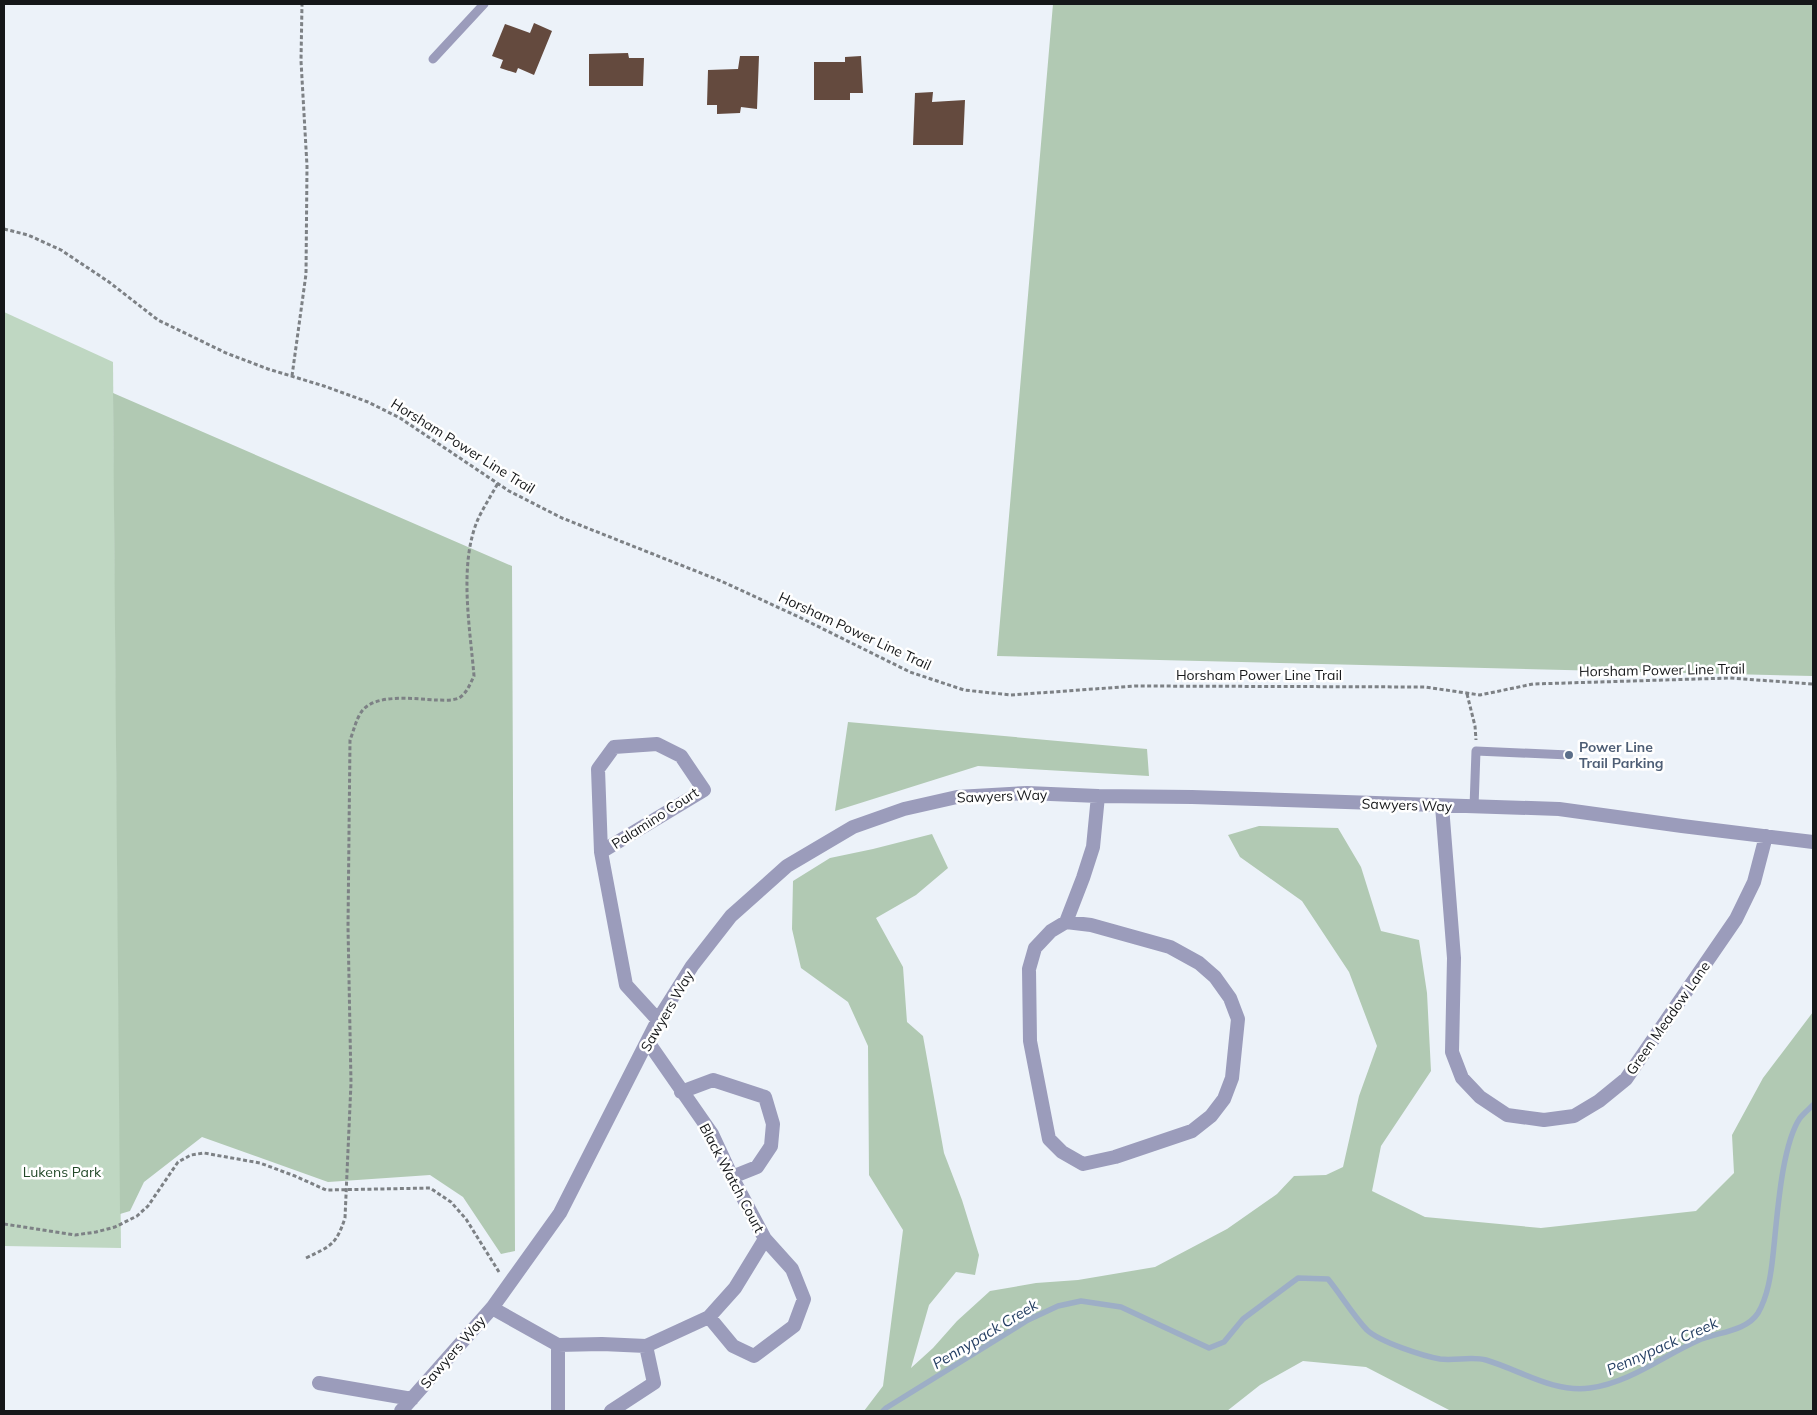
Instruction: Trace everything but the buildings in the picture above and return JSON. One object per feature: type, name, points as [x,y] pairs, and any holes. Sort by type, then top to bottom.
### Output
[{"type":"street","name":"Palamino Court","points":[[601,852],[704,790],[681,756],[657,744],[614,747],[598,768],[601,852],[626,985],[658,1020]]},
{"type":"street","name":"Sawyers Way","points":[[401,1411],[492,1308],[560,1213],[658,1020],[692,966],[731,916],[788,866],[853,827],[904,809],[957,797],[1027,793],[1559,809],[1813,842]]},
{"type":"street","points":[[1066,922],[1090,926],[1170,947],[1199,963],[1215,977],[1230,998],[1238,1019],[1232,1078],[1224,1099],[1211,1116],[1192,1131],[1115,1157],[1083,1164],[1062,1152],[1049,1138],[1030,1041],[1029,969],[1035,948],[1051,931],[1066,922],[1084,878],[1093,847],[1098,796]]},
{"type":"street","name":"Green Meadow Lane","points":[[1442,806],[1454,958],[1452,1052],[1462,1078],[1480,1097],[1508,1115],[1544,1120],[1574,1116],[1599,1101],[1626,1079],[1736,919],[1754,882],[1766,836]]},
{"type":"street","name":"Black Watch Court","points":[[648,1042],[712,1134],[732,1177],[765,1239],[792,1269],[804,1299],[794,1326],[754,1356],[733,1346],[709,1317]]},
{"type":"street","points":[[681,1092],[713,1080],[765,1097],[774,1124],[771,1146],[757,1168],[732,1177]]},
{"type":"street","name":"Black Watch Court","points":[[558,1345],[646,1346],[709,1317],[735,1288],[765,1239]]},
{"type":"street","points":[[492,1308],[558,1345],[558,1411]]},
{"type":"street","points":[[611,1411],[654,1383],[646,1346]]},
{"type":"street","points":[[319,1383],[412,1399]]},
{"type":"lane","points":[[433,59],[484,4]]},
{"type":"lane","points":[[1474,807],[1476,751],[1569,756]]},
{"type":"path","points":[[292,376],[306,274],[307,166],[301,61],[302,4]]},
{"type":"path","name":"Horsham Power Line Trail","points":[[4,230],[28,235],[61,250],[109,282],[158,320],[226,353],[368,402],[400,418],[509,491],[562,518],[721,581],[910,672],[964,690],[1011,695],[1135,686],[1415,687],[1480,695],[1533,684],[1730,678],[1813,684]]},
{"type":"path","points":[[306,1258],[330,1247],[339,1235],[345,1218],[351,1083],[348,927],[350,740],[357,720],[370,704],[395,699],[450,700],[459,697],[468,689],[474,676],[468,572],[472,540],[479,517],[498,483]]},
{"type":"path","points":[[1467,694],[1475,726],[1476,751]]},
{"type":"path","points":[[4,1224],[75,1235],[115,1227],[137,1216],[148,1206],[178,1162],[191,1155],[204,1153],[260,1163],[326,1190],[430,1188],[451,1202],[466,1219],[508,1286]]},
{"type":"green space","points":[[1053,4],[1813,4],[1813,676],[997,656]]},
{"type":"green space","name":"Lukens Park","points":[[4,312],[113,362],[121,1248],[4,1246]]},
{"type":"green space","points":[[113,393],[512,566],[515,1251],[501,1254],[463,1197],[430,1175],[328,1182],[202,1137],[144,1182],[130,1211],[120,1214]]},
{"type":"green space","points":[[848,722],[1147,749],[1149,776],[978,766],[835,811]]},
{"type":"green space","points":[[1259,826],[1338,828],[1361,867],[1381,931],[1419,940],[1427,993],[1431,1071],[1381,1146],[1372,1191],[1425,1217],[1541,1228],[1696,1211],[1734,1173],[1732,1135],[1763,1078],[1813,1012],[1813,1411],[1451,1411],[1366,1367],[1303,1361],[1260,1385],[1227,1411],[864,1411],[883,1386],[903,1230],[869,1175],[868,1046],[848,1002],[801,968],[792,929],[793,881],[830,858],[932,834],[948,868],[916,895],[876,918],[903,967],[907,1022],[923,1036],[944,1153],[962,1200],[979,1255],[975,1275],[956,1272],[929,1305],[911,1368],[933,1348],[957,1321],[990,1291],[1036,1283],[1078,1280],[1155,1267],[1227,1229],[1277,1194],[1294,1176],[1326,1175],[1343,1167],[1359,1096],[1377,1046],[1349,972],[1302,901],[1240,857],[1228,835]]},
{"type":"waterway","name":"Pennypack Creek","points":[[883,1411],[1028,1320],[1058,1306],[1081,1301],[1121,1307],[1209,1348],[1224,1342],[1243,1319],[1298,1278],[1328,1279],[1367,1330],[1391,1344],[1413,1352],[1440,1359],[1475,1358],[1486,1360],[1537,1380],[1576,1389],[1590,1388],[1618,1381],[1697,1341],[1738,1328],[1753,1319],[1758,1313],[1767,1292],[1770,1277],[1778,1204],[1788,1146],[1800,1118],[1813,1105]]},
{"type":"place","name":"Power Line Trail Parking","points":[[1569,755]]}]
